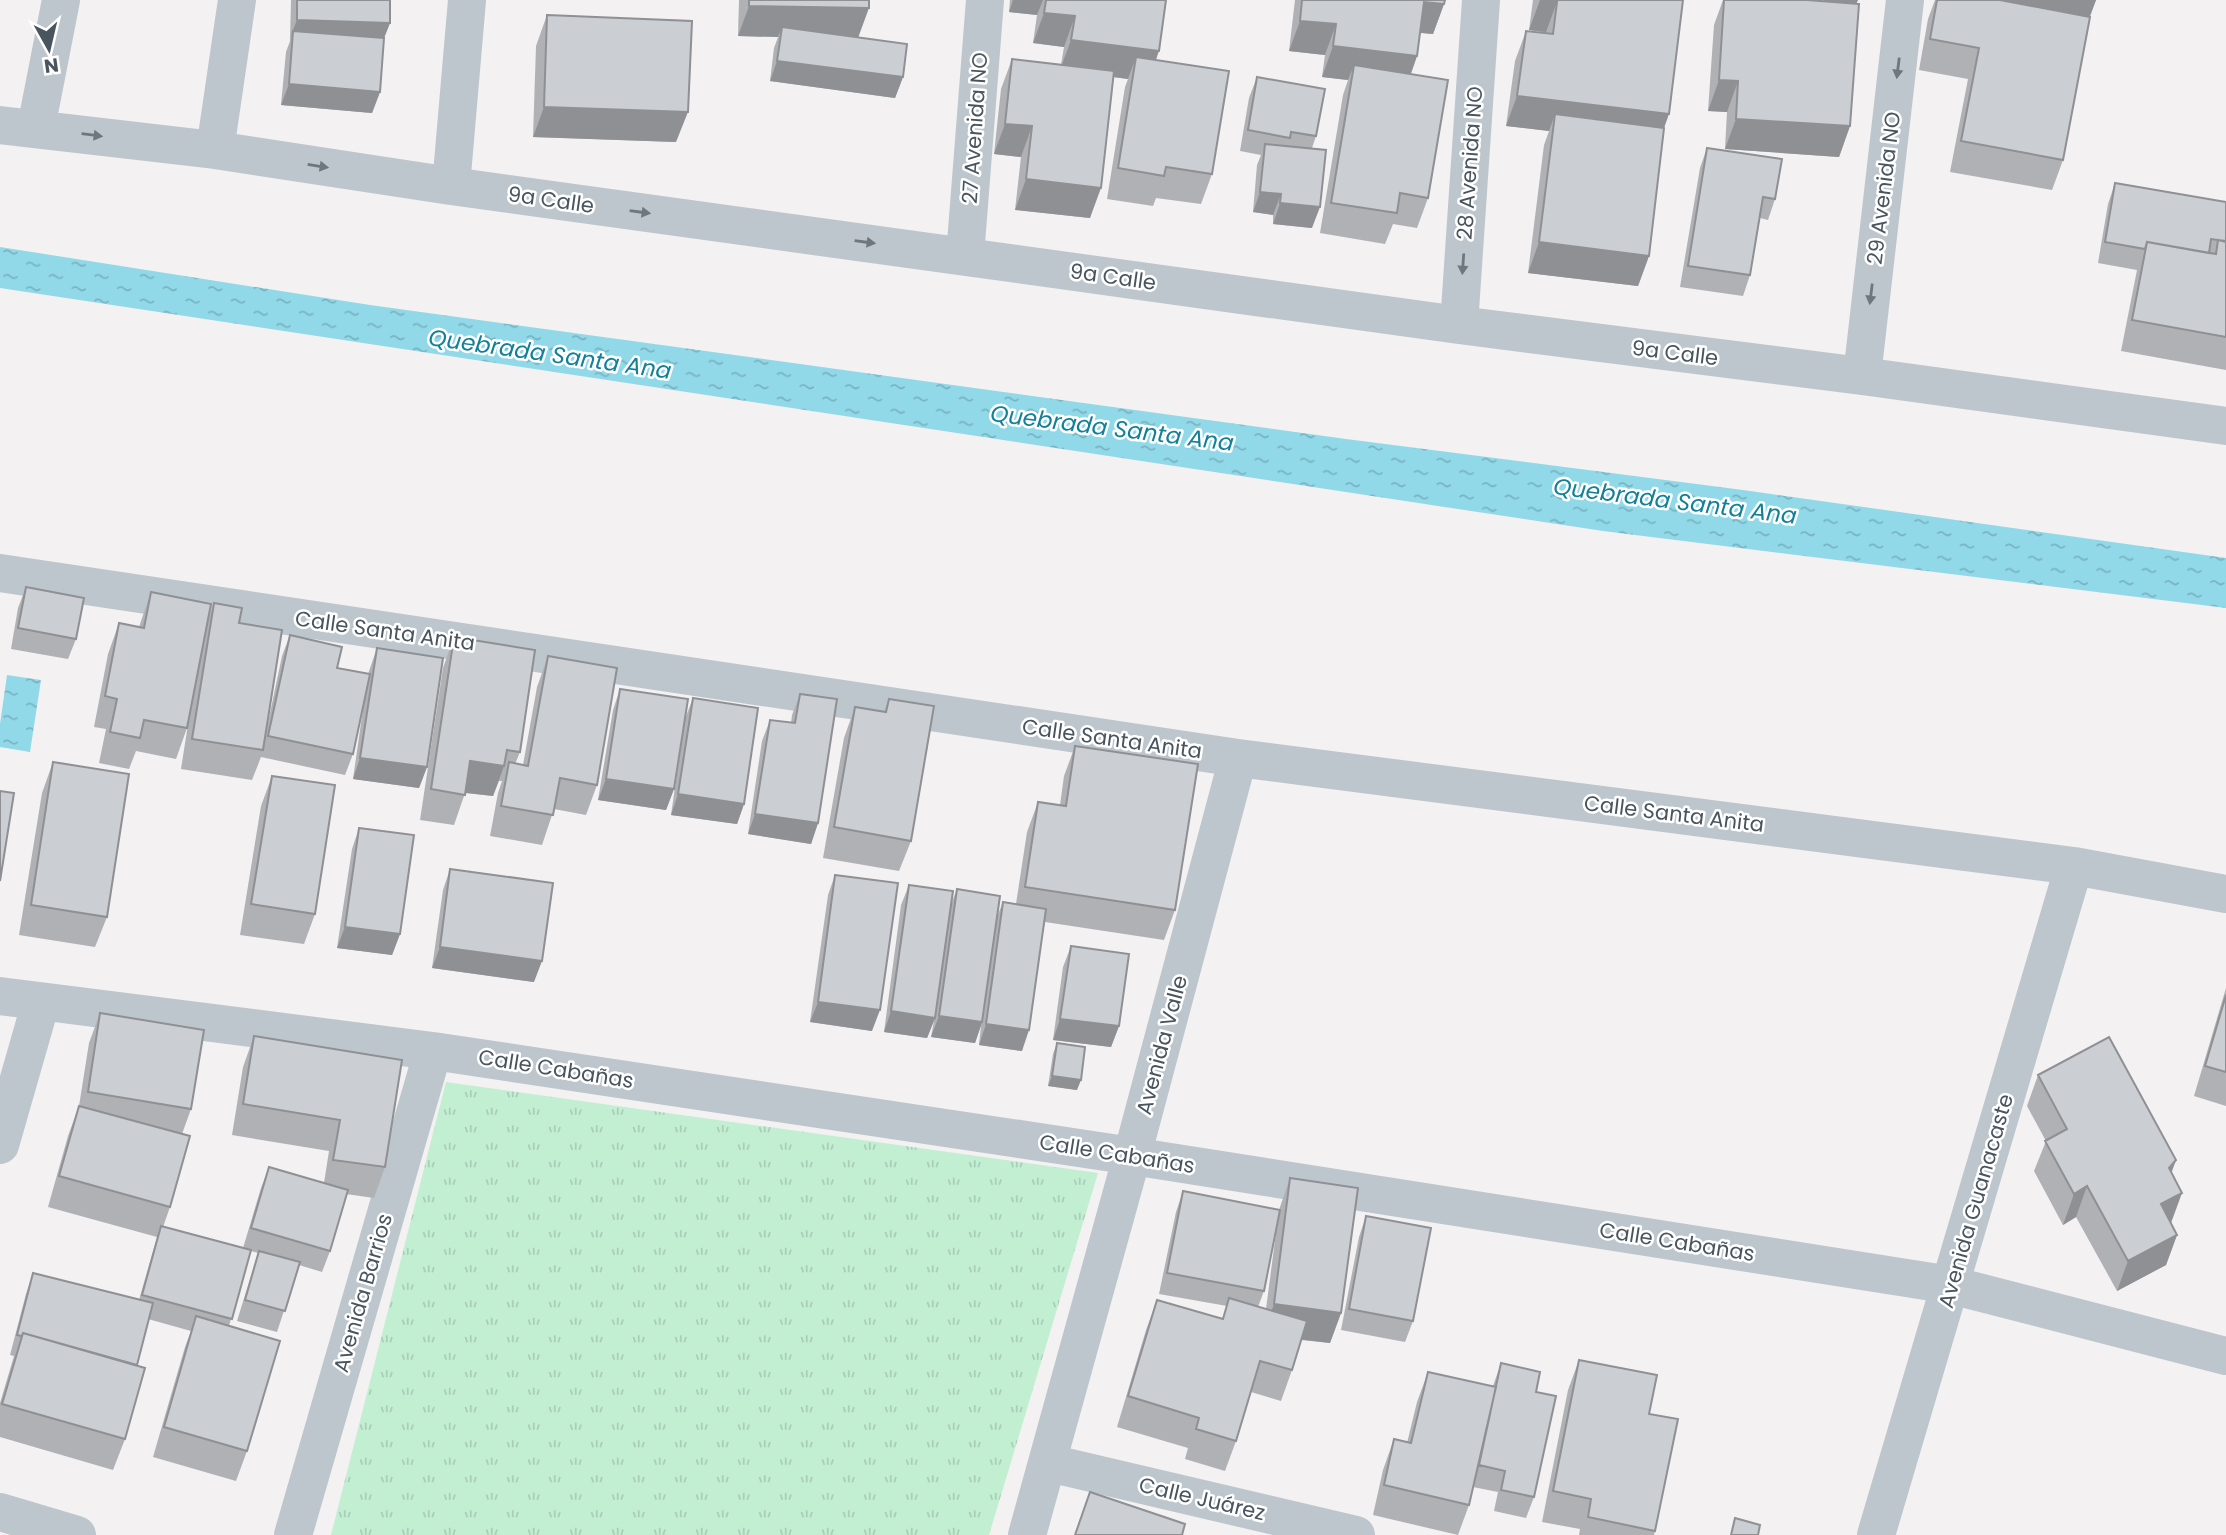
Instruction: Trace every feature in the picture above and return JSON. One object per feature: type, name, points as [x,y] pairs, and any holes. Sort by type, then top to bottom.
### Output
[{"type":"street","points":[[18,126],[61,0]]},
{"type":"street","points":[[215,150],[237,0]]},
{"type":"street","points":[[451,186],[467,0]]},
{"type":"street","name":"27 Avenida NO","points":[[965,256],[985,0]]},
{"type":"street","name":"28 Avenida NO","points":[[1459,325],[1481,0]]},
{"type":"street","name":"29 Avenida NO","points":[[1862,376],[1905,0]]},
{"type":"street","name":"9a Calle","points":[[18,126],[215,150],[451,186],[1459,325],[2226,426]]},
{"type":"street","name":"Calle Santa Anita","points":[[0,573],[1238,758],[2074,866],[2226,894]]},
{"type":"street","name":"Avenida Valle","points":[[1027,1535],[1049,1463],[1238,758]]},
{"type":"street","name":"Avenida Guanacaste","points":[[1876,1535],[2074,866]]},
{"type":"street","name":"Calle Cabañas","points":[[0,996],[433,1051],[1132,1156],[1951,1285],[2226,1356]]},
{"type":"street","points":[[0,1145],[41,1002]]},
{"type":"street","name":"Avenida Barrios","points":[[293,1535],[433,1051]]},
{"type":"street","name":"Calle Juárez","points":[[1049,1463],[1356,1535]]},
{"type":"street","points":[[0,1512],[76,1535]]},
{"type":"green space","points":[[446,1082],[1098,1173],[989,1535],[331,1535]]},
{"type":"water","name":"Quebrada Santa Ana","points":[[0,247],[370,305],[1346,439],[1743,490],[2226,558],[2226,608],[1603,531],[0,288]]},
{"type":"water","points":[[7,675],[41,680],[30,752],[0,747],[0,724]]},
{"type":"building","points":[[297,0],[390,0],[390,23],[297,20]]},
{"type":"building","points":[[749,0],[869,0],[869,8],[749,6]]},
{"type":"building","points":[[1046,0],[1166,0],[1159,51],[1071,40],[1075,16],[1044,13]]},
{"type":"building","points":[[1302,0],[1445,0],[1444,4],[1424,2],[1417,56],[1333,46],[1336,24],[1300,21]]},
{"type":"building","points":[[1540,0],[1683,0],[1669,114],[1517,96],[1526,31],[1553,34],[1557,2]]},
{"type":"building","points":[[1724,0],[1807,0],[1859,4],[1850,126],[1736,119],[1738,81],[1719,80]]},
{"type":"building","points":[[1824,0],[1857,0],[1856,2]]},
{"type":"building","points":[[1937,0],[2000,0],[2090,17],[2063,160],[1961,141],[1979,48],[1930,39]]},
{"type":"building","points":[[547,15],[692,21],[688,112],[544,107]]},
{"type":"building","points":[[782,27],[907,44],[903,77],[777,61]]},
{"type":"building","points":[[293,31],[384,38],[380,92],[289,84]]},
{"type":"building","points":[[1136,57],[1229,71],[1212,174],[1166,167],[1164,176],[1118,168]]},
{"type":"building","points":[[1012,59],[1114,71],[1101,188],[1026,179],[1032,126],[1005,124]]},
{"type":"building","points":[[1354,65],[1448,80],[1428,198],[1400,193],[1397,213],[1331,203]]},
{"type":"building","points":[[1257,77],[1325,89],[1316,136],[1291,132],[1290,138],[1248,130]]},
{"type":"building","points":[[1555,114],[1664,128],[1649,256],[1539,242]]},
{"type":"building","points":[[1265,144],[1326,150],[1320,207],[1280,203],[1281,194],[1260,192]]},
{"type":"building","points":[[1707,148],[1782,159],[1775,199],[1763,197],[1750,275],[1688,266]]},
{"type":"building","points":[[2115,183],[2226,202],[2226,241],[2211,239],[2209,253],[2147,242],[2145,249],[2105,242]]},
{"type":"building","points":[[2218,240],[2226,242],[2226,337],[2132,320],[2147,242],[2216,254]]},
{"type":"building","points":[[26,587],[84,598],[76,639],[18,628]]},
{"type":"building","points":[[151,592],[211,604],[187,728],[144,720],[140,738],[110,732],[117,699],[105,696],[119,623],[144,628]]},
{"type":"building","points":[[214,603],[242,608],[239,623],[282,630],[263,750],[192,739]]},
{"type":"building","points":[[290,635],[342,647],[337,668],[370,674],[353,754],[268,736]]},
{"type":"building","points":[[454,637],[535,650],[520,752],[507,750],[504,766],[470,761],[465,795],[431,789]]},
{"type":"building","points":[[377,648],[443,658],[427,767],[360,758]]},
{"type":"building","points":[[548,656],[617,668],[597,785],[560,778],[553,815],[501,806],[509,762],[528,766]]},
{"type":"building","points":[[620,689],[688,699],[674,789],[606,779]]},
{"type":"building","points":[[800,694],[837,699],[818,823],[755,814],[770,720],[795,723]]},
{"type":"building","points":[[693,698],[758,708],[744,804],[678,794]]},
{"type":"building","points":[[889,699],[934,706],[911,841],[834,827],[855,707],[886,712]]},
{"type":"building","points":[[1075,746],[1198,764],[1175,910],[1025,887],[1038,802],[1066,806]]},
{"type":"building","points":[[53,762],[129,774],[107,917],[31,905]]},
{"type":"building","points":[[272,776],[335,785],[315,914],[251,904]]},
{"type":"building","points":[[0,791],[14,793],[0,881]]},
{"type":"building","points":[[359,828],[414,835],[400,934],[345,927]]},
{"type":"building","points":[[450,869],[553,883],[542,961],[440,947]]},
{"type":"building","points":[[835,875],[898,883],[880,1010],[818,1002]]},
{"type":"building","points":[[909,885],[953,891],[935,1018],[891,1011]]},
{"type":"building","points":[[957,889],[1000,896],[982,1022],[939,1016]]},
{"type":"building","points":[[1003,902],[1046,909],[1029,1030],[986,1024]]},
{"type":"building","points":[[1071,946],[1129,954],[1119,1026],[1060,1019]]},
{"type":"building","points":[[2226,995],[2226,1072],[2205,1066]]},
{"type":"building","points":[[100,1013],[204,1030],[191,1109],[88,1092]]},
{"type":"building","points":[[254,1036],[402,1060],[385,1167],[333,1160],[340,1120],[243,1104]]},
{"type":"building","points":[[2109,1037],[2176,1160],[2169,1168],[2182,1193],[2161,1204],[2177,1235],[2128,1261],[2087,1186],[2074,1194],[2045,1141],[2067,1129],[2038,1075]]},
{"type":"building","points":[[1057,1043],[1085,1047],[1081,1080],[1052,1076]]},
{"type":"building","points":[[79,1106],[190,1136],[170,1207],[59,1176]]},
{"type":"building","points":[[269,1167],[348,1190],[330,1251],[251,1228]]},
{"type":"building","points":[[1290,1178],[1358,1188],[1341,1313],[1274,1304]]},
{"type":"building","points":[[1183,1191],[1280,1210],[1264,1291],[1167,1273]]},
{"type":"building","points":[[1366,1216],[1431,1228],[1413,1321],[1349,1309]]},
{"type":"building","points":[[161,1226],[251,1250],[232,1319],[142,1295]]},
{"type":"building","points":[[259,1251],[300,1262],[285,1311],[245,1300]]},
{"type":"building","points":[[33,1273],[153,1303],[137,1365],[23,1333],[22,1336],[17,1335]]},
{"type":"building","points":[[1229,1298],[1307,1321],[1292,1370],[1260,1361],[1236,1441],[1196,1429],[1199,1418],[1128,1396],[1157,1300],[1223,1319]]},
{"type":"building","points":[[196,1316],[280,1341],[247,1451],[164,1427]]},
{"type":"building","points":[[23,1333],[145,1368],[125,1439],[2,1404]]},
{"type":"building","points":[[1579,1360],[1657,1375],[1649,1414],[1678,1419],[1655,1531],[1588,1517],[1591,1499],[1553,1491]]},
{"type":"building","points":[[1501,1363],[1540,1372],[1536,1392],[1556,1396],[1534,1497],[1501,1490],[1505,1471],[1479,1465]]},
{"type":"building","points":[[1428,1372],[1496,1387],[1469,1505],[1384,1485],[1394,1439],[1411,1443]]},
{"type":"building","points":[[1090,1492],[1185,1524],[1182,1535],[1075,1535]]},
{"type":"building","points":[[1735,1518],[1760,1525],[1758,1535],[1731,1535]]}]
